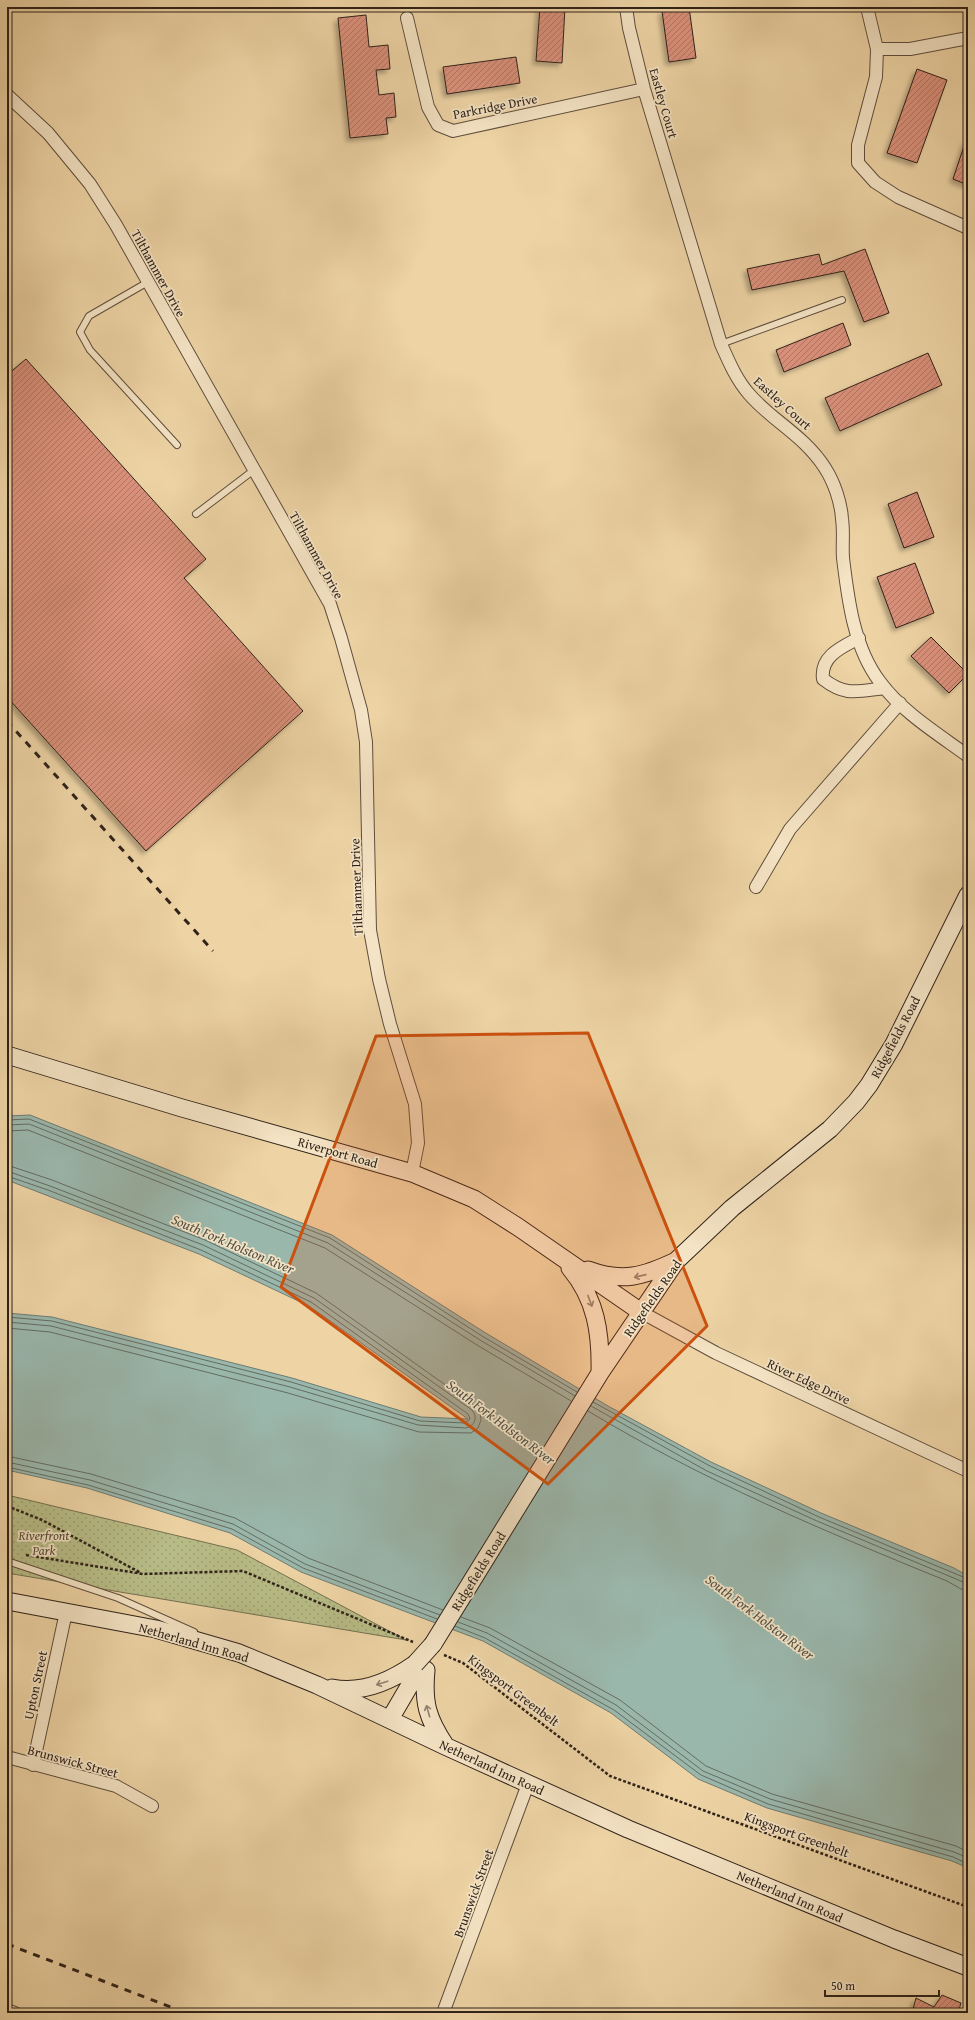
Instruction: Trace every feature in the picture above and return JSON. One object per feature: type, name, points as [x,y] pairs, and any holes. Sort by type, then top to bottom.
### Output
[{"type":"main road","name":"Ridgefields Road","points":[[390,1719],[600,1373],[676,1261],[732,1208],[830,1128],[856,1102],[869,1085],[890,1051],[968,895]]},
{"type":"main road","name":"Riverport Road","points":[[7,1055],[182,1108],[412,1173],[474,1199],[641,1312]]},
{"type":"main road","points":[[561,1257],[590,1271],[613,1278],[632,1278],[649,1274],[676,1261]]},
{"type":"main road","points":[[561,1257],[578,1277],[589,1296],[597,1320],[601,1346],[600,1373]]},
{"type":"main road","name":"Netherland Inn Road","points":[[7,1601],[156,1629],[239,1653],[317,1684],[445,1746],[628,1829],[894,1939],[968,1967]]},
{"type":"main road","points":[[317,1684],[339,1689],[363,1688],[395,1678],[421,1667],[426,1703],[432,1726],[445,1746]]},
{"type":"street","name":"Eastley Court","points":[[626,7],[629,28],[644,89],[721,344],[733,373],[750,395],[804,441],[825,468],[836,491],[842,518],[843,557],[853,622],[865,657],[880,682],[900,703],[968,756]]},
{"type":"street","points":[[866,7],[877,49],[876,77],[858,145],[858,163],[874,182],[898,197],[968,228]]},
{"type":"street","name":"Parkridge Drive","points":[[407,18],[428,107],[438,125],[453,131],[644,89]]},
{"type":"street","points":[[877,49],[910,49],[968,38]]},
{"type":"street","name":"Tilthammer Drive","points":[[7,95],[48,133],[90,184],[116,225],[330,604],[361,710],[366,742],[370,930],[379,979],[390,1024],[415,1104],[418,1143],[412,1173]]},
{"type":"street","points":[[859,638],[836,650],[830,656],[822,670],[823,679],[832,686],[846,692],[885,688]]},
{"type":"street","points":[[756,887],[790,829],[900,703]]},
{"type":"street","name":"River Edge Drive","points":[[641,1312],[716,1352],[968,1472]]},
{"type":"street","name":"Upton Street","points":[[32,1765],[66,1612]]},
{"type":"street","name":"Brunswick Street","points":[[7,1757],[32,1765],[116,1786],[152,1806]]},
{"type":"street","name":"Brunswick Street","points":[[443,2013],[528,1784]]},
{"type":"street","points":[[7,2010],[15,2013]]},
{"type":"lane","points":[[148,282],[89,316],[80,332],[90,350],[177,445]]},
{"type":"lane","points":[[721,344],[842,300]]},
{"type":"lane","points":[[196,514],[254,470]]},
{"type":"lane","points":[[7,1561],[118,1598],[239,1653]]},
{"type":"path","points":[[7,1506],[42,1520],[143,1574]]},
{"type":"path","name":"Kingsport Greenbelt","points":[[22,1554],[143,1574],[243,1571],[432,1648],[463,1663],[610,1776],[968,1907]]},
{"type":"highlighted area","points":[[588,1033],[707,1326],[548,1484],[281,1287],[376,1036]]},
{"type":"green space","name":"Riverfront Park","points":[[7,1495],[237,1550],[406,1640],[7,1573]]},
{"type":"water","name":"South Fork Holston River","points":[[30,1115],[332,1235],[484,1332],[608,1406],[711,1462],[821,1513],[954,1568],[968,1576],[968,1868],[952,1861],[767,1808],[698,1779],[611,1713],[483,1641],[301,1572],[230,1533],[87,1488],[7,1470],[7,1313],[52,1317],[292,1378],[421,1417],[468,1419],[309,1306],[199,1254],[7,1180],[7,1116]]},
{"type":"building","points":[[540,7],[565,7],[562,63],[536,61]]},
{"type":"building","points":[[689,7],[696,58],[669,62],[662,11]]},
{"type":"building","points":[[366,15],[369,47],[388,45],[390,69],[376,70],[379,95],[394,93],[396,117],[386,118],[388,134],[350,138],[338,18]]},
{"type":"building","points":[[516,57],[520,83],[447,94],[443,67]]},
{"type":"building","points":[[917,69],[947,80],[917,163],[887,153]]},
{"type":"building","points":[[966,140],[968,141],[968,185],[953,179]]},
{"type":"building","points":[[865,249],[889,313],[864,322],[844,271],[752,290],[747,269],[819,254],[822,265]]},
{"type":"building","points":[[843,323],[851,345],[784,372],[776,350]]},
{"type":"building","points":[[928,353],[942,385],[840,431],[825,398]]},
{"type":"building","points":[[26,359],[206,559],[184,578],[303,711],[146,851],[7,697],[7,375]]},
{"type":"building","points":[[917,492],[934,537],[904,548],[888,504]]},
{"type":"building","points":[[915,563],[934,613],[896,628],[877,577]]},
{"type":"building","points":[[931,637],[968,674],[949,693],[911,656]]},
{"type":"building","points":[[942,1995],[961,2003],[958,2013],[912,2013],[916,1998],[934,2007]]},
{"type":"railway","points":[[7,721],[213,951]]},
{"type":"railway","points":[[7,1944],[186,2013]]}]
